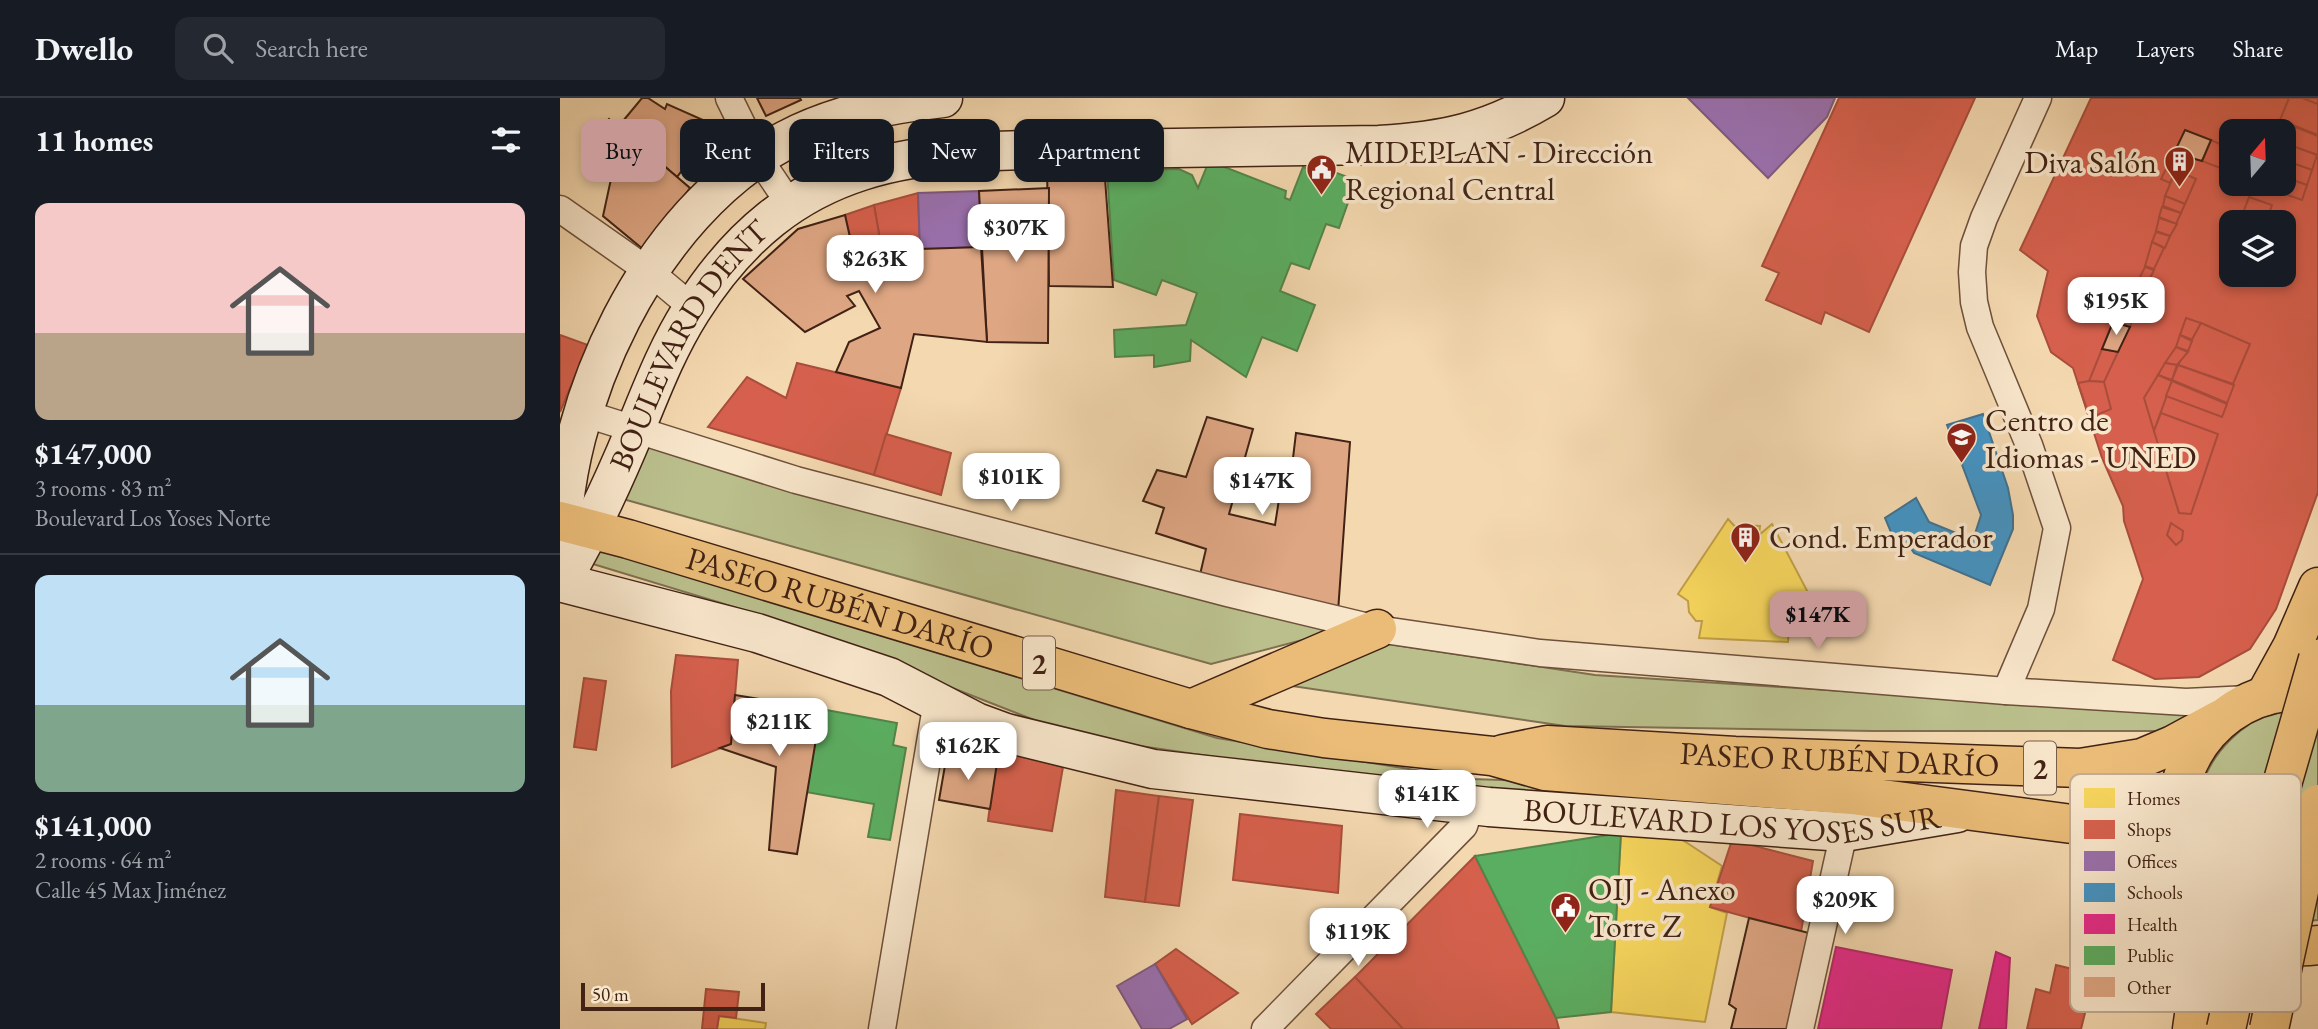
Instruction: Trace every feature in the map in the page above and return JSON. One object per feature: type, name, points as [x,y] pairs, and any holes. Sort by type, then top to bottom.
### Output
[{"type":"highway","name":"PASEO RUBÉN DARÍO","points":[[571,524],[1191,709],[1313,736],[1492,756],[1545,771],[1852,795],[2070,826]]},
{"type":"highway","points":[[2261,697],[2292,648],[2318,587]]},
{"type":"highway","points":[[1191,709],[1377,629]]},
{"type":"highway","points":[[2284,774],[2318,660]]},
{"type":"highway","name":"2","points":[[2183,774],[2194,748],[2221,719],[2261,697],[2300,690],[2318,692]]},
{"type":"highway","name":"PASEO RUBÉN DARÍO","points":[[1492,756],[1547,745],[1735,756],[2080,768],[2142,758],[2221,719]]},
{"type":"highway","points":[[2301,882],[2318,804]]},
{"type":"street","points":[[729,98],[740,119]]},
{"type":"street","name":"BOULEVARD DENT","points":[[775,146],[832,121],[886,105],[943,98]]},
{"type":"street","name":"BOULEVARD DENT","points":[[560,586],[571,524],[635,430],[670,345],[692,308],[738,251],[789,203],[855,171],[954,151],[1437,142],[1486,128],[1545,98]]},
{"type":"street","points":[[2006,691],[2041,609],[2057,528],[2034,458],[1980,327],[1974,302],[1972,272],[1974,246],[1984,218],[2038,98]]},
{"type":"street","name":"BOULEVARD DENT","points":[[571,524],[563,500],[583,413],[622,319],[676,235],[724,182]]},
{"type":"street","points":[[775,182],[789,203]]},
{"type":"street","points":[[560,209],[650,272],[692,308]]},
{"type":"street","points":[[583,413],[809,484],[1227,593],[1377,629],[1540,653],[2006,691],[2186,702],[2261,697]]},
{"type":"street","name":"BOULEVARD LOS YOSES SUR","points":[[560,586],[757,633],[889,677],[976,722],[1006,733],[1153,769],[1471,805],[1844,832],[1969,811]]},
{"type":"street","points":[[882,1029],[937,701]]},
{"type":"street","points":[[1265,1029],[1464,826],[1471,805]]},
{"type":"street","points":[[1800,1029],[1844,832]]},
{"type":"green space","points":[[644,443],[1333,632],[1211,664],[623,499]]},
{"type":"green space","points":[[594,548],[1217,738],[1471,779],[1649,785],[1918,813],[1474,795],[1106,741],[1047,725],[784,622],[583,561]]},
{"type":"green space","points":[[1382,643],[1595,675],[2199,714],[2164,731],[1873,731],[1565,726],[1265,682]]},
{"type":"green space","points":[[2286,712],[2318,712],[2318,920],[2301,920],[2301,774],[2207,774],[2230,740],[2245,727],[2263,717]]},
{"type":"building: Homes","name":"Cond. Emperador","points":[[1728,519],[1740,532],[1741,525],[1760,526],[1759,535],[1772,524],[1814,604],[1802,607],[1795,626],[1789,628],[1788,642],[1699,638],[1702,621],[1696,621],[1689,612],[1688,601],[1678,594]]},
{"type":"building: Homes","points":[[1621,833],[1675,835],[1722,866],[1710,907],[1727,913],[1705,1022],[1611,1012]]},
{"type":"building: Homes","points":[[719,1016],[766,1023],[765,1029],[717,1029]]},
{"type":"building: Shops","points":[[1839,98],[1975,98],[1869,332],[1825,312],[1821,324],[1766,300],[1779,273],[1762,266]]},
{"type":"building: Shops","points":[[2091,98],[2318,98],[2318,492],[2276,609],[2250,649],[2199,677],[2155,679],[2113,660],[2143,579],[2124,521],[2123,506],[2102,458],[2073,368],[2051,352],[2037,316],[2048,271],[2020,250]]},
{"type":"building: Shops","points":[[2289,98],[2302,98],[2318,104],[2318,135],[2296,126],[2296,119],[2280,119]]},
{"type":"building: Shops","points":[[2296,127],[2318,136],[2318,155],[2296,147]]},
{"type":"building: Shops","points":[[2211,140],[2219,144],[2219,167],[2202,161]]},
{"type":"building: Shops","points":[[2296,147],[2317,155],[2312,170],[2296,164]]},
{"type":"building: Shops","points":[[2296,164],[2312,170],[2307,185],[2296,181]]},
{"type":"building: Shops","points":[[2167,167],[2176,170],[2170,183],[2161,179]]},
{"type":"building: Shops","name":"Diva Salón","points":[[2176,170],[2196,179],[2185,204],[2165,196]]},
{"type":"building: Shops","points":[[2296,181],[2307,185],[2302,200],[2290,196],[2296,196]]},
{"type":"building: Shops","points":[[918,193],[920,249],[883,257],[874,205]]},
{"type":"building: Shops","points":[[2165,196],[2185,204],[2181,213],[2163,206]]},
{"type":"building: Shops","points":[[2249,197],[2272,205],[2270,210],[2244,210]]},
{"type":"building: Shops","points":[[874,205],[883,257],[856,264],[845,215]]},
{"type":"building: Shops","points":[[2162,207],[2181,213],[2176,224],[2159,217]]},
{"type":"building: Shops","points":[[2159,218],[2177,224],[2170,236],[2156,231]]},
{"type":"building: Shops","points":[[2156,232],[2170,236],[2165,248],[2152,242]]},
{"type":"building: Shops","points":[[2152,242],[2164,248],[2154,269],[2145,266]]},
{"type":"building: Shops","points":[[2145,267],[2154,270],[2148,282],[2139,279]]},
{"type":"building: Shops","points":[[2110,289],[2123,294],[2117,307],[2104,302]]},
{"type":"building: Shops","points":[[2124,294],[2140,300],[2135,314],[2117,307]]},
{"type":"building: Shops","points":[[2117,308],[2134,314],[2130,327],[2113,322]]},
{"type":"building: Shops","points":[[2186,318],[2201,323],[2193,340],[2180,335]]},
{"type":"building: Shops","points":[[2201,323],[2250,344],[2233,384],[2178,365]]},
{"type":"building: Shops","points":[[560,335],[588,345],[560,412]]},
{"type":"building: Shops","points":[[2180,335],[2192,341],[2188,351],[2176,347]]},
{"type":"building: Shops","points":[[2176,347],[2188,352],[2177,365],[2165,363]]},
{"type":"building: Shops","points":[[2102,349],[2118,352],[2104,382],[2089,381]]},
{"type":"building: Shops","points":[[797,363],[901,388],[874,475],[708,427],[747,377],[786,398]]},
{"type":"building: Shops","points":[[2165,363],[2177,365],[2172,380],[2158,375]]},
{"type":"building: Shops","points":[[2178,365],[2234,385],[2227,403],[2172,380]]},
{"type":"building: Shops","points":[[2158,375],[2172,381],[2154,431],[2144,398]]},
{"type":"building: Shops","points":[[2172,381],[2227,404],[2222,417],[2166,396]]},
{"type":"building: Shops","points":[[2104,382],[2111,409],[2090,418],[2078,383]]},
{"type":"building: Shops","points":[[2161,413],[2218,434],[2191,514],[2179,513],[2154,431]]},
{"type":"building: Shops","points":[[886,434],[951,453],[941,495],[874,475]]},
{"type":"building: Shops","points":[[2171,523],[2183,531],[2182,540],[2176,545],[2167,535]]},
{"type":"building: Shops","points":[[676,655],[738,660],[731,744],[672,767],[671,691]]},
{"type":"building: Shops","points":[[584,678],[606,681],[596,750],[574,747]]},
{"type":"building: Shops","points":[[997,750],[1063,767],[1052,831],[988,821]]},
{"type":"building: Shops","points":[[1116,790],[1159,796],[1145,902],[1105,897]]},
{"type":"building: Shops","points":[[1159,796],[1193,800],[1179,906],[1145,902]]},
{"type":"building: Shops","points":[[1240,814],[1342,826],[1338,893],[1233,880]]},
{"type":"building: Shops","points":[[1732,840],[1813,861],[1801,932],[1710,907]]},
{"type":"building: Shops","points":[[1475,856],[1556,1018],[1559,1029],[1403,1029],[1355,977]]},
{"type":"building: Shops","points":[[1176,949],[1238,993],[1192,1024],[1155,964]]},
{"type":"building: Shops","points":[[2056,965],[2070,968],[2070,1012],[2085,1012],[2081,1029],[2027,1029],[2036,989],[2050,993]]},
{"type":"building: Shops","points":[[1355,977],[1403,1029],[1331,1029],[1316,1014]]},
{"type":"building: Shops","points":[[706,989],[739,992],[736,1018],[719,1016],[717,1029],[702,1029]]},
{"type":"building: Offices","points":[[1688,98],[1835,98],[1827,117],[1768,178]]},
{"type":"building: Offices","points":[[979,191],[981,247],[920,249],[918,193]]},
{"type":"building: Offices","points":[[1155,964],[1187,1019],[1169,1029],[1142,1029],[1117,986]]},
{"type":"building: Schools","points":[[1983,414],[2008,488],[2013,515],[2013,529],[1990,585],[1914,553],[1908,544],[1893,537],[1885,518],[1916,498],[1929,522],[1973,540],[1981,515],[1947,425]]},
{"type":"building: Health","points":[[1836,947],[1952,970],[1941,1029],[1818,1029]]},
{"type":"building: Health","points":[[1996,952],[2010,958],[2006,1029],[1979,1029]]},
{"type":"building: Public","points":[[1209,161],[1286,191],[1285,198],[1290,200],[1303,167],[1332,178],[1334,172],[1356,180],[1339,228],[1326,224],[1309,269],[1291,263],[1280,291],[1315,305],[1297,351],[1262,337],[1246,377],[1191,340],[1190,361],[1154,367],[1154,355],[1115,357],[1114,330],[1186,325],[1197,293],[1162,280],[1156,295],[1114,280],[1108,182],[1164,182],[1164,169],[1179,169],[1192,175],[1198,188]]},
{"type":"building: Public","points":[[821,709],[897,723],[893,745],[906,748],[890,840],[868,837],[874,804],[806,792]]},
{"type":"building: Public","name":"OIJ - Anexo Torre Z","points":[[1621,833],[1611,1012],[1556,1018],[1475,856]]},
{"type":"building: Other","points":[[642,98],[648,98],[665,109],[667,104],[701,119],[680,119],[680,173],[677,177],[666,168],[666,119],[625,119]]},
{"type":"building: Other","points":[[757,98],[800,98],[801,100],[766,116]]},
{"type":"building: Other","points":[[2185,130],[2211,140],[2202,161],[2174,153]]},
{"type":"building: Other","points":[[666,168],[690,188],[644,250],[603,216],[610,182],[666,182]]},
{"type":"building: Other","points":[[1047,182],[1105,182],[1113,287],[1049,286]]},
{"type":"building: Other","points":[[1049,188],[1048,343],[987,342],[979,191]]},
{"type":"building: Other","points":[[845,215],[856,264],[920,249],[981,247],[987,342],[914,334],[901,388],[836,372],[849,342],[880,328],[859,291],[847,296],[855,306],[805,332],[743,279],[798,229]]},
{"type":"building: Other","points":[[2113,322],[2130,327],[2118,352],[2102,349]]},
{"type":"building: Other","points":[[1207,417],[1253,429],[1229,514],[1275,525],[1283,474],[1291,475],[1296,433],[1350,442],[1338,612],[1199,579],[1206,549],[1156,533],[1164,508],[1143,501],[1157,470],[1186,477]]},
{"type":"building: Other","points":[[735,695],[821,709],[797,854],[769,850],[776,767],[720,748],[731,744]]},
{"type":"building: Other","points":[[947,754],[997,763],[990,809],[939,800]]},
{"type":"building: Other","points":[[1749,918],[1813,934],[1787,1029],[1731,1029],[1736,1009],[1729,1004]]},
{"type":"place","name":"Diva Salón","points":[[2180,189]]},
{"type":"place","name":"MIDEPLAN - Dirección Regional Central","points":[[1322,197]]},
{"type":"place","name":"Centro de Idiomas - UNED","points":[[1962,465]]},
{"type":"place","name":"Cond. Emperador","points":[[1746,564]]},
{"type":"place","name":"OIJ - Anexo Torre Z","points":[[1565,934]]}]
